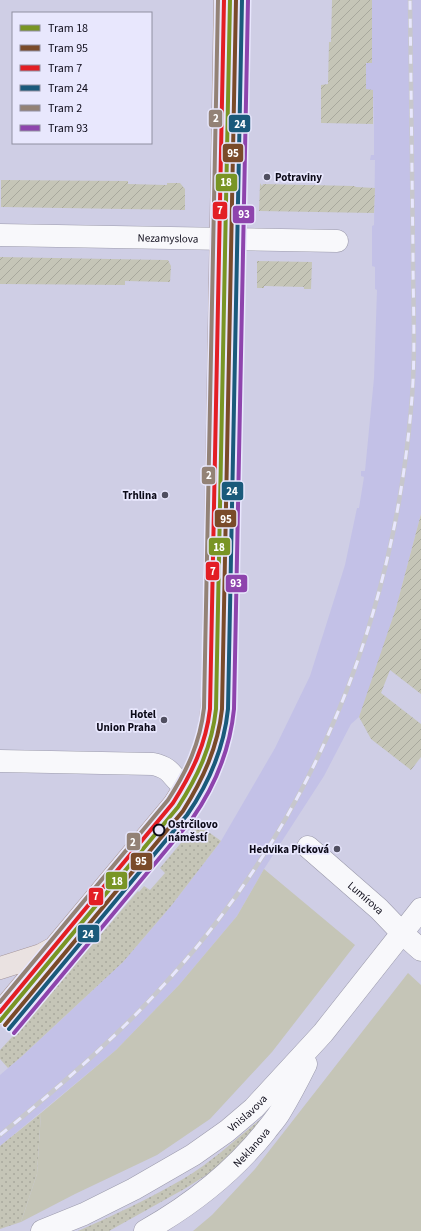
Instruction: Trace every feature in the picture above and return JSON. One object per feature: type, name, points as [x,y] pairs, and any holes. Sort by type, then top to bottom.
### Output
[{"type":"main road","points":[[0,1013],[174,804],[186,787],[206,742],[212,710],[222,239],[225,0]]},
{"type":"main road","points":[[0,968],[41,955],[56,946]]},
{"type":"street","name":"Nezamyslova","points":[[0,235],[337,241]]},
{"type":"street","points":[[0,761],[153,764],[162,766],[170,771],[181,784],[186,787]]},
{"type":"street","name":"Lumírova","points":[[308,847],[379,909],[421,950]]},
{"type":"street","name":"Vnislavova","points":[[42,1231],[84,1214],[134,1189],[198,1151],[254,1108],[323,1033],[403,934],[421,909]]},
{"type":"street","name":"Neklanova","points":[[145,1231],[169,1218],[210,1188],[254,1146],[279,1114],[323,1033]]},
{"type":"shaded area","points":[[332,0],[372,0],[372,63],[366,63],[366,89],[373,90],[373,124],[321,123],[321,85],[328,84]]},
{"type":"shaded area","points":[[372,0],[421,0],[421,514],[396,608],[359,717],[351,724],[324,776],[264,869],[237,916],[179,985],[116,1050],[0,1146],[0,1075],[123,962],[171,906],[221,841],[275,748],[310,676],[345,565],[357,508],[359,508],[364,477],[361,476],[361,471],[365,471],[374,378],[377,290],[375,289],[375,267],[372,266],[372,226],[374,225],[375,160],[370,160],[371,155],[374,155],[374,124],[373,90],[366,90],[366,63],[372,62]]},
{"type":"shaded area","points":[[1,180],[128,181],[128,184],[167,185],[167,183],[180,183],[185,189],[185,210],[1,207]]},
{"type":"shaded area","points":[[260,183],[262,186],[263,184],[354,186],[375,188],[374,213],[259,211]]},
{"type":"shaded area","points":[[0,257],[168,260],[171,266],[170,282],[125,281],[125,285],[0,284]]},
{"type":"shaded area","points":[[257,261],[312,262],[311,289],[304,289],[304,287],[264,286],[264,288],[257,288]]},
{"type":"shaded area","points":[[421,514],[421,694],[390,670],[381,693],[421,724],[421,757],[411,770],[371,739],[359,717],[396,608]]},
{"type":"shaded area","points":[[195,826],[203,828],[221,841],[171,906],[123,962],[8,1068],[0,1059],[0,1050],[138,891],[139,892],[144,886],[150,890],[165,873],[160,868]]},
{"type":"shaded area","points":[[264,869],[355,945],[272,1052],[210,1119],[157,1155],[75,1194],[21,1222],[37,1174],[41,1113],[116,1050],[179,985],[237,916]]},
{"type":"shaded area","points":[[408,973],[421,985],[421,1231],[193,1231],[212,1215],[255,1169]]},
{"type":"shaded area","points":[[41,1113],[37,1174],[21,1222],[0,1229],[0,1146]]},
{"type":"shaded area","points":[[263,1117],[242,1147],[208,1174],[186,1188],[109,1231],[78,1231],[118,1213],[183,1179],[214,1157]]},
{"type":"railway","points":[[0,1135],[47,1096],[114,1036],[157,993],[226,909],[270,845],[307,778],[339,709],[366,637],[386,562],[401,486],[413,390],[414,332],[410,0]]},
{"type":"tram line","name":"2","points":[[0,1002],[168,800],[192,756],[202,721],[204,708],[218,0]]},
{"type":"tram line","name":"7","points":[[0,1012],[173,803],[197,758],[202,746],[208,722],[210,709],[224,0]]},
{"type":"tram line","name":"18","points":[[0,1021],[178,807],[198,772],[214,723],[216,709],[230,0]]},
{"type":"tram line","name":"95","points":[[5,1025],[183,811],[203,775],[213,750],[220,723],[222,709],[236,0]]},
{"type":"tram line","name":"24","points":[[9,1029],[187,815],[209,778],[223,738],[228,709],[242,0]]},
{"type":"tram line","name":"93","points":[[14,1033],[192,819],[208,794],[220,767],[229,738],[234,709],[248,0]]},
{"type":"place","name":"Potraviny","points":[[267,177]]},
{"type":"place","name":"Trhlina","points":[[165,495]]},
{"type":"place","name":"Hotel Union Praha","points":[[164,720]]},
{"type":"place","name":"Ostrčilovo náměstí","points":[[159,830]]},
{"type":"place","name":"Hedvika Picková","points":[[337,849]]}]
